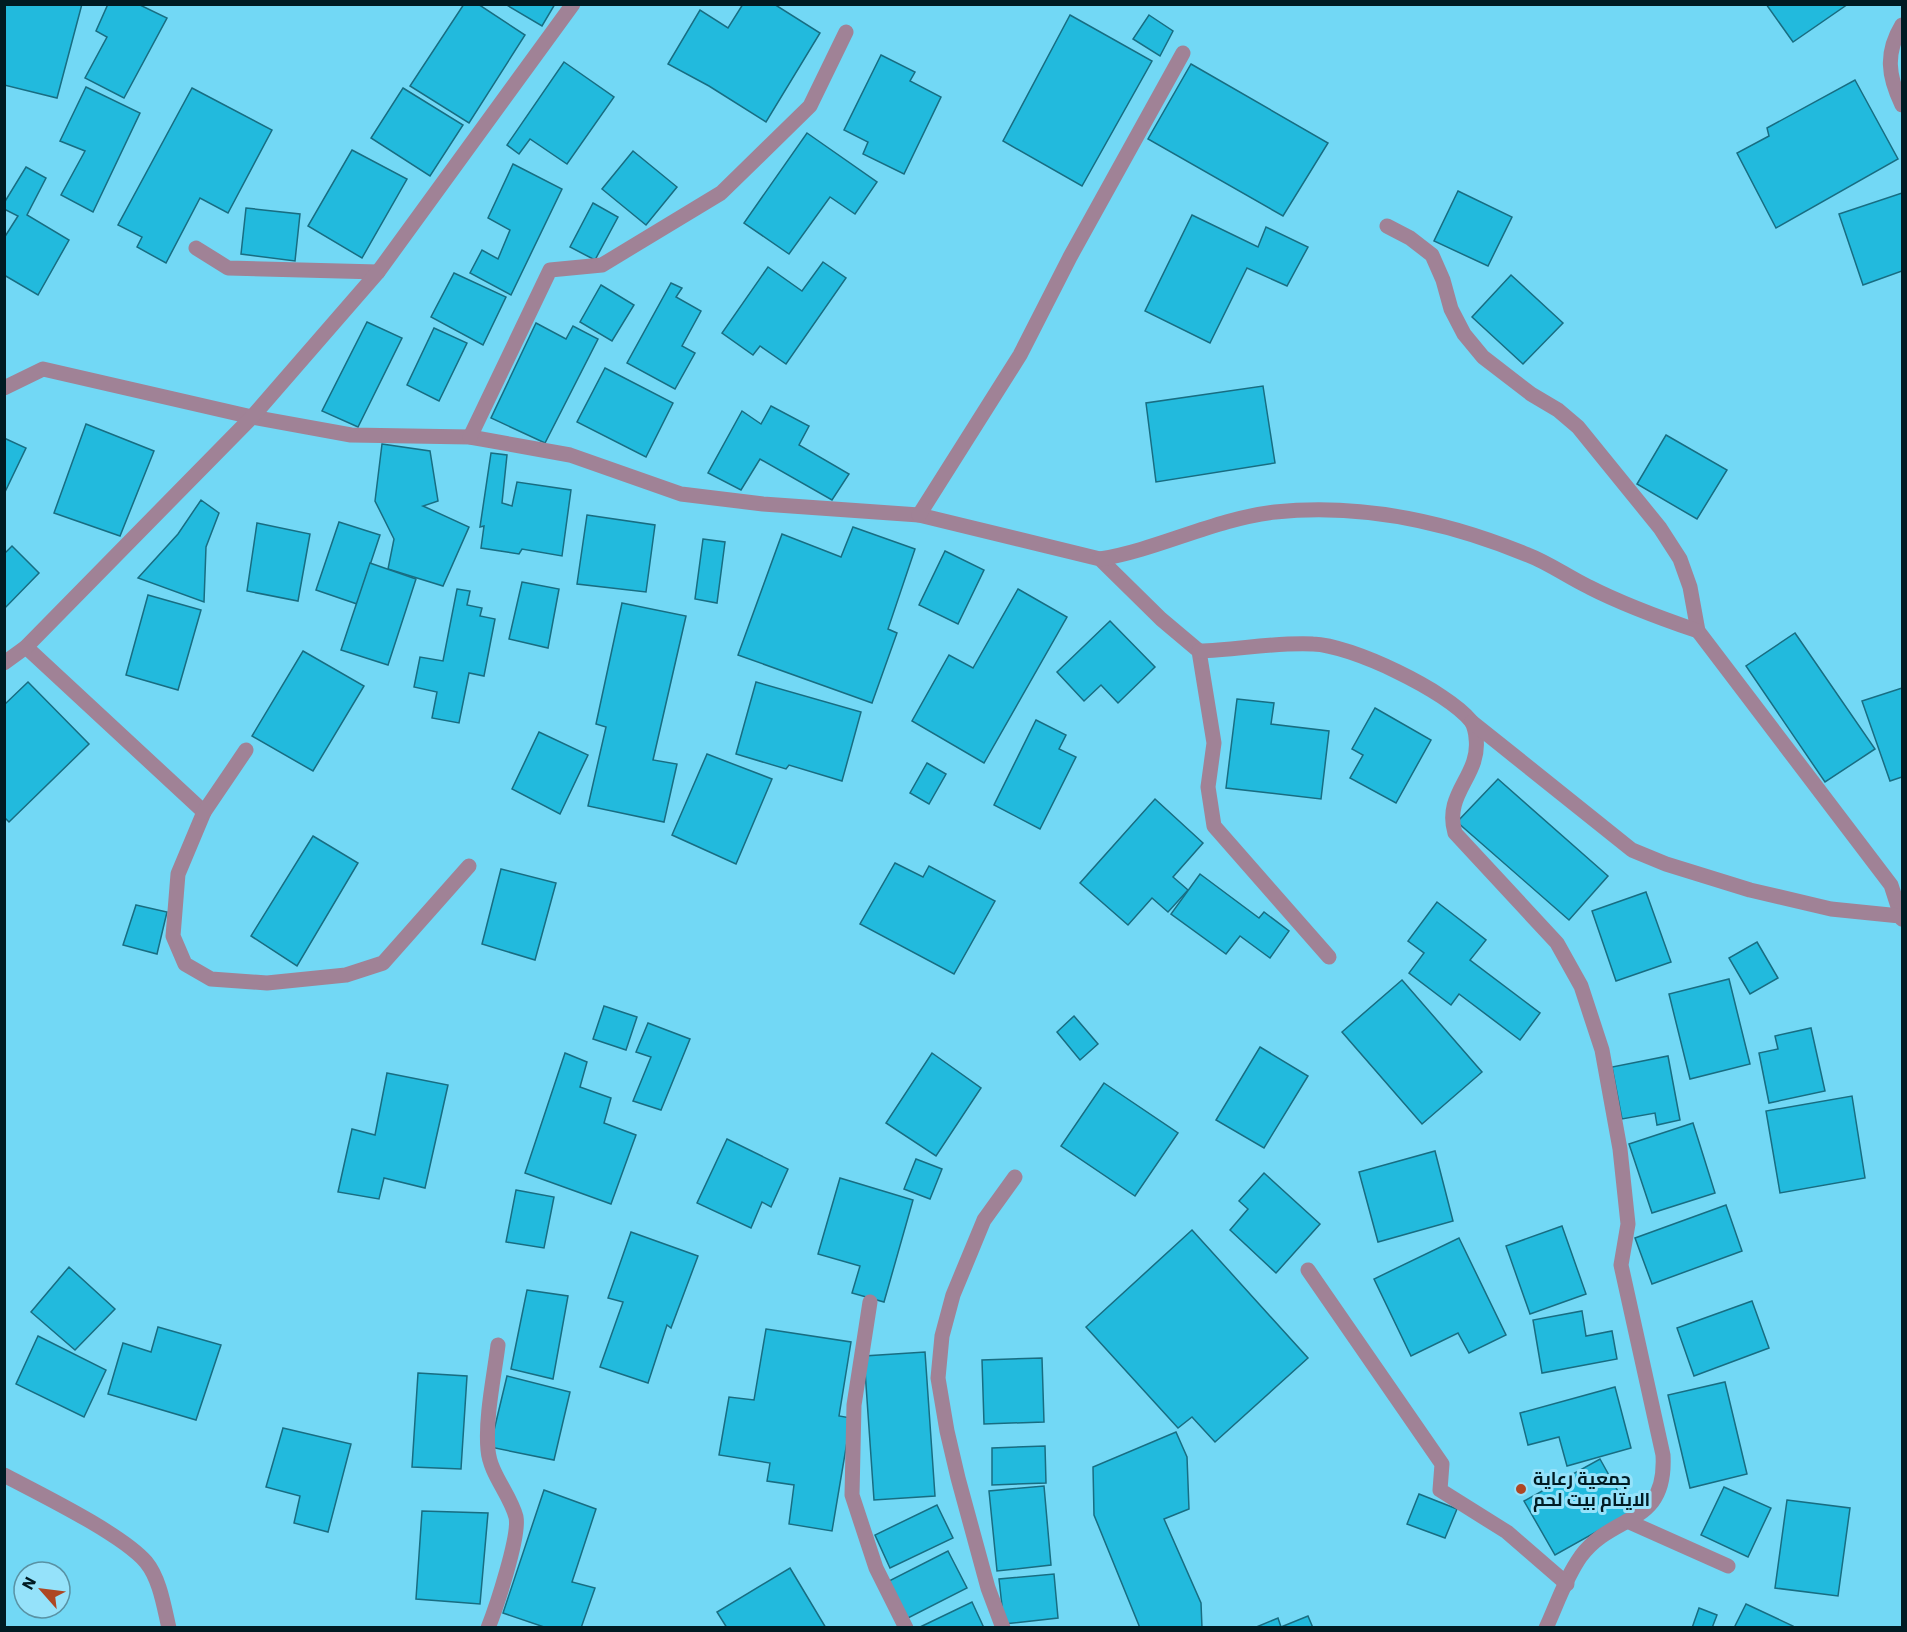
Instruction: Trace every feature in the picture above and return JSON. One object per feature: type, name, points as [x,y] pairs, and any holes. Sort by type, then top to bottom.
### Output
[{"type":"street","points":[[4,663],[26,647],[252,417],[378,272],[573,4]]},
{"type":"street","points":[[1902,25],[1891,43],[1892,82],[1902,105]]},
{"type":"street","points":[[470,437],[550,270],[602,265],[721,193],[810,106],[846,33]]},
{"type":"street","points":[[920,515],[1020,355],[1070,256],[1183,53]]},
{"type":"street","points":[[1199,651],[1306,644],[1348,650],[1422,684],[1632,850],[1666,864],[1750,890],[1831,909],[1901,917],[1891,885],[1698,631],[1690,587],[1680,559],[1660,528],[1578,427],[1558,410],[1531,394],[1483,357],[1464,334],[1451,309],[1443,280],[1432,255],[1410,238],[1387,226]]},
{"type":"street","points":[[196,248],[228,268],[378,272]]},
{"type":"street","points":[[4,388],[43,369],[252,417],[351,435],[470,437],[570,454],[681,494],[762,504],[920,515],[1100,559],[1134,553],[1165,539],[1216,524],[1274,513],[1327,509],[1376,513],[1417,519],[1530,555],[1647,614],[1698,631]]},
{"type":"street","points":[[1100,559],[1161,619],[1199,651],[1214,743],[1209,787],[1214,826],[1329,957]]},
{"type":"street","points":[[26,647],[204,812]]},
{"type":"street","points":[[1472,722],[1477,740],[1471,771],[1454,801],[1450,817],[1455,833],[1557,943],[1581,986],[1602,1050],[1620,1149],[1628,1224],[1621,1265],[1663,1455],[1664,1470],[1661,1491],[1643,1512],[1606,1533],[1582,1555],[1546,1628]]},
{"type":"street","points":[[246,750],[204,812],[178,874],[174,936],[185,964],[211,979],[267,983],[346,975],[383,963],[469,866]]},
{"type":"street","points":[[1003,1628],[988,1588],[958,1478],[946,1431],[938,1378],[942,1336],[953,1295],[984,1220],[1015,1177]]},
{"type":"street","points":[[1308,1270],[1442,1464],[1440,1490],[1507,1532],[1567,1584]]},
{"type":"street","points":[[870,1302],[854,1405],[852,1494],[876,1568],[906,1628]]},
{"type":"street","points":[[488,1628],[505,1577],[517,1520],[507,1493],[494,1470],[488,1450],[498,1345]]},
{"type":"street","points":[[4,1475],[118,1539],[147,1563],[162,1597],[169,1628]]},
{"type":"street","points":[[1627,1521],[1728,1566]]},
{"type":"building","points":[[4,4],[82,4],[57,98],[4,85]]},
{"type":"building","points":[[108,4],[138,4],[167,18],[124,98],[85,78],[107,37],[96,31]]},
{"type":"building","points":[[464,4],[478,4],[525,35],[469,123],[410,86]]},
{"type":"building","points":[[505,4],[555,4],[542,26]]},
{"type":"building","points":[[743,4],[774,4],[820,33],[766,122],[709,86],[668,64],[700,10],[728,28]]},
{"type":"building","points":[[1766,4],[1848,4],[1793,42]]},
{"type":"building","points":[[1070,15],[1152,61],[1082,186],[1003,141]]},
{"type":"building","points":[[1149,15],[1173,31],[1160,56],[1133,39]]},
{"type":"building","points":[[881,55],[915,72],[910,81],[941,97],[904,174],[863,154],[868,142],[844,130]]},
{"type":"building","points":[[564,62],[614,97],[567,164],[530,139],[519,154],[507,145]]},
{"type":"building","points":[[1191,64],[1328,143],[1283,216],[1148,139]]},
{"type":"building","points":[[1855,80],[1898,159],[1776,228],[1737,153],[1769,136],[1767,128]]},
{"type":"building","points":[[86,87],[140,113],[93,212],[61,195],[85,151],[60,141]]},
{"type":"building","points":[[192,88],[272,130],[228,213],[200,198],[166,263],[137,247],[142,237],[118,225]]},
{"type":"building","points":[[403,88],[463,125],[430,176],[371,138]]},
{"type":"building","points":[[807,133],[877,182],[855,214],[830,197],[789,254],[744,223]]},
{"type":"building","points":[[352,150],[407,179],[362,258],[308,226]]},
{"type":"building","points":[[633,151],[677,187],[646,225],[602,189]]},
{"type":"building","points":[[513,164],[562,189],[511,295],[470,273],[482,250],[498,259],[510,230],[488,218]]},
{"type":"building","points":[[26,167],[46,178],[27,215],[69,240],[38,295],[4,275],[4,238],[18,216],[4,209],[4,203]]},
{"type":"building","points":[[1458,191],[1512,217],[1488,266],[1434,241]]},
{"type":"building","points":[[1902,193],[1902,271],[1863,285],[1839,214]]},
{"type":"building","points":[[593,203],[618,217],[595,260],[570,247]]},
{"type":"building","points":[[246,208],[300,214],[295,261],[241,254]]},
{"type":"building","points":[[1192,215],[1258,247],[1266,227],[1308,247],[1287,286],[1247,268],[1210,343],[1145,311]]},
{"type":"building","points":[[823,262],[846,278],[786,364],[760,346],[753,355],[722,333],[768,267],[802,291]]},
{"type":"building","points":[[454,273],[506,297],[483,345],[431,317]]},
{"type":"building","points":[[1511,275],[1563,323],[1523,364],[1472,317]]},
{"type":"building","points":[[671,283],[682,288],[676,297],[701,311],[682,346],[695,353],[675,389],[627,363]]},
{"type":"building","points":[[601,285],[634,305],[612,341],[580,322]]},
{"type":"building","points":[[367,322],[402,338],[358,427],[322,411]]},
{"type":"building","points":[[536,323],[566,339],[573,326],[598,339],[545,443],[491,418]]},
{"type":"building","points":[[434,328],[467,343],[439,401],[407,385]]},
{"type":"building","points":[[605,368],[673,403],[646,457],[577,422]]},
{"type":"building","points":[[1263,386],[1275,463],[1156,482],[1146,403]]},
{"type":"building","points":[[771,406],[809,426],[799,445],[849,474],[832,500],[760,459],[741,490],[708,473],[742,411],[761,424]]},
{"type":"building","points":[[86,424],[154,451],[120,536],[54,513]]},
{"type":"building","points":[[1666,435],[1727,470],[1697,519],[1637,484]]},
{"type":"building","points":[[4,438],[26,448],[4,494]]},
{"type":"building","points":[[382,444],[430,451],[438,501],[423,506],[469,527],[443,586],[388,569],[394,539],[375,501]]},
{"type":"building","points":[[491,453],[507,455],[502,503],[512,506],[517,482],[571,490],[562,556],[522,549],[519,554],[481,548],[484,526],[480,527]]},
{"type":"building","points":[[201,500],[219,513],[206,547],[204,602],[138,578],[178,534]]},
{"type":"building","points":[[587,515],[655,525],[646,592],[577,584]]},
{"type":"building","points":[[339,522],[380,535],[357,604],[316,590]]},
{"type":"building","points":[[257,523],[310,534],[298,601],[247,591]]},
{"type":"building","points":[[853,527],[915,549],[888,629],[897,633],[872,703],[738,655],[782,534],[841,557]]},
{"type":"building","points":[[703,539],[725,542],[717,603],[695,599]]},
{"type":"building","points":[[12,546],[39,573],[4,609],[4,554]]},
{"type":"building","points":[[945,551],[984,570],[958,624],[919,605]]},
{"type":"building","points":[[370,563],[416,579],[388,665],[341,650]]},
{"type":"building","points":[[522,582],[559,589],[548,648],[509,639]]},
{"type":"building","points":[[457,589],[470,591],[467,605],[482,608],[480,616],[495,619],[484,676],[469,673],[459,723],[432,718],[437,692],[414,687],[420,657],[443,661]]},
{"type":"building","points":[[1018,589],[1067,617],[984,763],[912,721],[949,655],[973,668]]},
{"type":"building","points":[[148,595],[201,610],[178,690],[126,675]]},
{"type":"building","points":[[622,603],[686,616],[653,760],[677,764],[664,822],[588,806],[606,727],[596,724]]},
{"type":"building","points":[[1110,621],[1155,667],[1118,703],[1101,685],[1084,701],[1057,672]]},
{"type":"building","points":[[1795,633],[1875,749],[1825,782],[1746,666]]},
{"type":"building","points":[[303,651],[364,686],[313,771],[252,736]]},
{"type":"building","points":[[28,682],[89,744],[9,822],[4,817],[4,705]]},
{"type":"building","points":[[756,682],[861,712],[842,781],[789,765],[786,769],[736,754]]},
{"type":"building","points":[[1902,688],[1902,777],[1890,781],[1862,701]]},
{"type":"building","points":[[1237,699],[1274,703],[1271,724],[1329,731],[1321,799],[1226,788]]},
{"type":"building","points":[[1375,708],[1431,740],[1396,803],[1350,778],[1363,755],[1352,749]]},
{"type":"building","points":[[1036,720],[1066,735],[1059,749],[1076,757],[1040,829],[994,805]]},
{"type":"building","points":[[539,732],[588,755],[560,814],[512,789]]},
{"type":"building","points":[[707,754],[772,779],[736,864],[672,835]]},
{"type":"building","points":[[927,763],[946,774],[929,804],[910,793]]},
{"type":"building","points":[[1498,779],[1608,876],[1569,920],[1457,822]]},
{"type":"building","points":[[1155,799],[1203,843],[1173,877],[1188,890],[1168,912],[1152,898],[1128,925],[1080,883]]},
{"type":"building","points":[[313,836],[358,863],[297,966],[251,936]]},
{"type":"building","points":[[895,863],[923,877],[929,866],[995,901],[954,974],[860,924]]},
{"type":"building","points":[[501,869],[556,883],[535,960],[482,944]]},
{"type":"building","points":[[1200,874],[1259,918],[1264,912],[1289,931],[1270,958],[1240,936],[1226,954],[1171,914]]},
{"type":"building","points":[[1646,892],[1671,962],[1616,981],[1592,911]]},
{"type":"building","points":[[1437,902],[1486,940],[1470,960],[1540,1013],[1520,1040],[1459,994],[1451,1005],[1409,973],[1424,953],[1408,941]]},
{"type":"building","points":[[136,905],[167,912],[157,954],[123,945]]},
{"type":"building","points":[[1757,942],[1778,978],[1750,994],[1729,958]]},
{"type":"building","points":[[1729,979],[1750,1064],[1690,1079],[1669,994]]},
{"type":"building","points":[[1402,980],[1482,1072],[1422,1124],[1342,1032]]},
{"type":"building","points":[[604,1006],[637,1017],[626,1050],[593,1039]]},
{"type":"building","points":[[1074,1016],[1098,1044],[1080,1060],[1057,1032]]},
{"type":"building","points":[[648,1023],[690,1039],[661,1110],[633,1101],[651,1057],[636,1052]]},
{"type":"building","points":[[1811,1028],[1825,1091],[1769,1103],[1759,1053],[1778,1049],[1775,1036]]},
{"type":"building","points":[[1260,1047],[1308,1076],[1264,1148],[1216,1120]]},
{"type":"building","points":[[565,1053],[587,1062],[580,1087],[611,1098],[604,1123],[636,1135],[611,1204],[525,1173]]},
{"type":"building","points":[[932,1053],[981,1088],[936,1156],[886,1123]]},
{"type":"building","points":[[1668,1056],[1680,1120],[1657,1125],[1655,1113],[1622,1119],[1612,1067]]},
{"type":"building","points":[[387,1073],[448,1085],[425,1188],[384,1178],[379,1199],[338,1192],[352,1129],[375,1135]]},
{"type":"building","points":[[1104,1083],[1178,1133],[1135,1196],[1061,1146]]},
{"type":"building","points":[[1852,1096],[1865,1178],[1780,1193],[1766,1111]]},
{"type":"building","points":[[1693,1123],[1715,1193],[1652,1213],[1629,1144]]},
{"type":"building","points":[[727,1139],[788,1169],[771,1207],[762,1202],[751,1228],[697,1203]]},
{"type":"building","points":[[1435,1151],[1453,1221],[1378,1242],[1359,1172]]},
{"type":"building","points":[[916,1159],[942,1169],[930,1199],[904,1189]]},
{"type":"building","points":[[1264,1173],[1320,1224],[1276,1273],[1230,1230],[1248,1209],[1239,1201]]},
{"type":"building","points":[[840,1178],[913,1200],[884,1302],[852,1293],[860,1266],[818,1254]]},
{"type":"building","points":[[516,1190],[554,1197],[544,1248],[506,1242]]},
{"type":"building","points":[[1726,1205],[1742,1251],[1652,1284],[1635,1238]]},
{"type":"building","points":[[1562,1226],[1586,1294],[1530,1314],[1506,1246]]},
{"type":"building","points":[[1192,1230],[1308,1358],[1215,1442],[1192,1417],[1178,1428],[1086,1327]]},
{"type":"building","points":[[631,1232],[698,1256],[671,1328],[667,1325],[648,1383],[600,1367],[623,1302],[608,1298]]},
{"type":"building","points":[[1459,1238],[1506,1335],[1469,1353],[1458,1333],[1411,1356],[1374,1279]]},
{"type":"building","points":[[69,1267],[115,1309],[75,1350],[31,1312]]},
{"type":"building","points":[[527,1290],[568,1296],[553,1379],[511,1369]]},
{"type":"building","points":[[1752,1301],[1769,1348],[1694,1376],[1677,1328]]},
{"type":"building","points":[[1582,1311],[1586,1336],[1612,1331],[1617,1359],[1542,1373],[1533,1320]]},
{"type":"building","points":[[158,1327],[221,1345],[196,1420],[108,1394],[123,1343],[151,1352]]},
{"type":"building","points":[[766,1329],[851,1342],[839,1416],[851,1418],[832,1531],[789,1524],[794,1485],[767,1481],[770,1463],[719,1455],[729,1397],[754,1400]]},
{"type":"building","points":[[38,1336],[106,1370],[84,1417],[16,1384]]},
{"type":"building","points":[[925,1352],[935,1496],[874,1500],[864,1356]]},
{"type":"building","points":[[1042,1358],[1044,1422],[984,1424],[982,1360]]},
{"type":"building","points":[[418,1373],[467,1376],[461,1469],[412,1467]]},
{"type":"building","points":[[507,1376],[570,1392],[554,1460],[490,1447]]},
{"type":"building","points":[[1725,1382],[1747,1474],[1690,1488],[1668,1395]]},
{"type":"building","points":[[1615,1387],[1631,1448],[1567,1466],[1559,1437],[1528,1445],[1520,1413]]},
{"type":"building","points":[[283,1428],[351,1444],[328,1532],[294,1523],[300,1496],[266,1487]]},
{"type":"building","points":[[1176,1432],[1187,1457],[1189,1509],[1164,1519],[1201,1603],[1202,1628],[1140,1628],[1094,1515],[1093,1467]]},
{"type":"building","points":[[1045,1446],[1046,1483],[992,1485],[992,1448]]},
{"type":"building","points":[[1600,1459],[1630,1513],[1555,1555],[1524,1501]]},
{"type":"building","points":[[1044,1486],[1051,1565],[997,1571],[989,1491]]},
{"type":"building","points":[[1724,1487],[1771,1508],[1748,1557],[1701,1535]]},
{"type":"building","points":[[544,1490],[596,1509],[572,1582],[595,1588],[581,1628],[547,1628],[503,1613]]},
{"type":"building","points":[[1419,1494],[1457,1509],[1445,1538],[1407,1524]]},
{"type":"building","points":[[1787,1500],[1850,1508],[1838,1596],[1775,1588]]},
{"type":"building","points":[[937,1505],[953,1538],[890,1568],[875,1535]]},
{"type":"building","points":[[422,1511],[488,1513],[480,1604],[416,1599]]},
{"type":"building","points":[[948,1551],[967,1588],[906,1619],[887,1582]]},
{"type":"building","points":[[790,1568],[826,1628],[727,1628],[717,1612]]},
{"type":"building","points":[[1054,1574],[1058,1618],[1004,1624],[999,1579]]},
{"type":"building","points":[[972,1602],[984,1628],[918,1628]]},
{"type":"building","points":[[1746,1604],[1793,1626],[1792,1628],[1734,1628]]},
{"type":"building","points":[[1699,1608],[1717,1615],[1712,1628],[1692,1628]]},
{"type":"building","points":[[1308,1616],[1313,1628],[1254,1628],[1278,1618],[1281,1627]]},
{"type":"place","name":"جمعية رعاية الايتام بيت لحم","points":[[1521,1489]]}]
